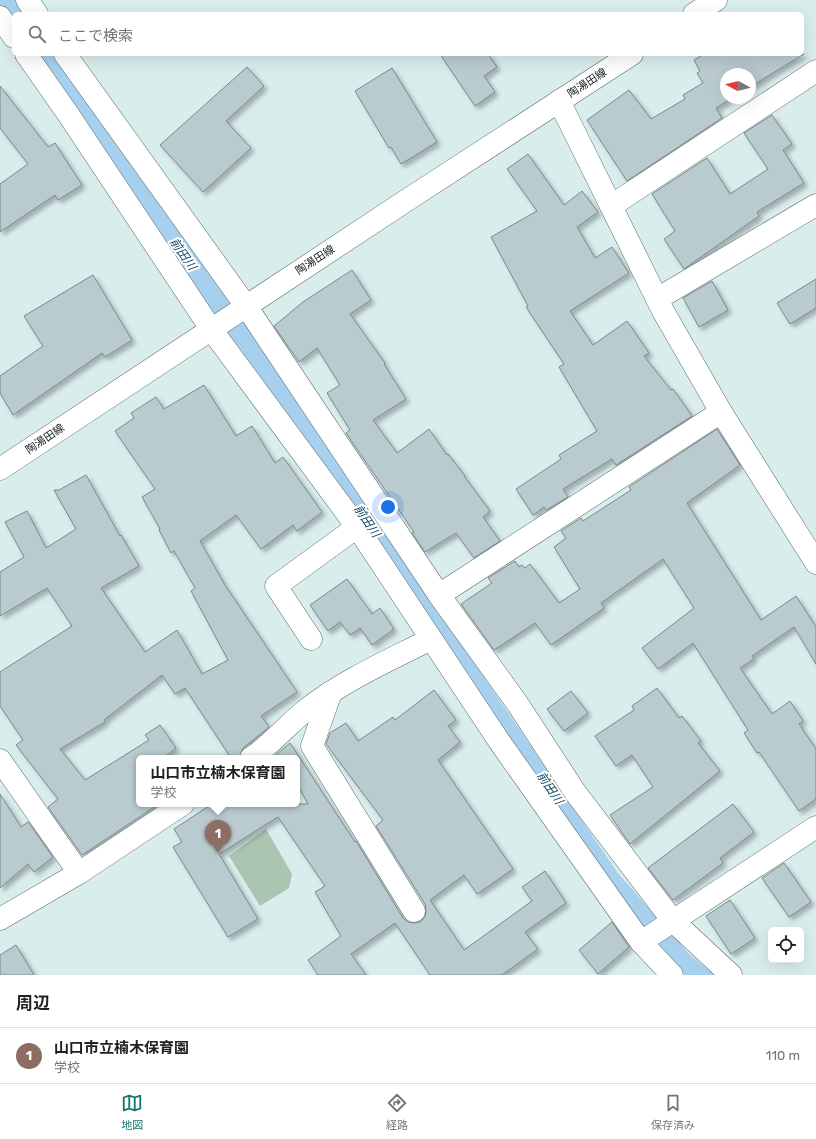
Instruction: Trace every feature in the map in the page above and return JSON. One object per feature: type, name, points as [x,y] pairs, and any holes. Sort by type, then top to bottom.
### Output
[{"type":"street","points":[[27,0],[36,12]]},
{"type":"street","points":[[697,12],[716,0]]},
{"type":"street","points":[[0,17],[12,34]]},
{"type":"street","points":[[27,56],[73,120],[211,329],[357,527],[431,640],[500,741],[642,941],[672,975]]},
{"type":"street","points":[[66,56],[246,306],[439,595],[517,703],[575,792],[672,922],[731,975]]},
{"type":"street","name":"陶湯田線","points":[[0,469],[246,306],[629,56]]},
{"type":"street","points":[[611,206],[816,71]]},
{"type":"street","points":[[559,101],[657,298],[721,412],[816,563]]},
{"type":"street","points":[[657,298],[816,205]]},
{"type":"street","points":[[439,595],[721,412]]},
{"type":"street","points":[[311,639],[276,586],[357,527]]},
{"type":"street","points":[[256,755],[305,711],[331,692],[363,673],[431,640]]},
{"type":"street","points":[[331,692],[312,746],[414,911]]},
{"type":"street","points":[[0,760],[79,873]]},
{"type":"street","points":[[0,919],[79,873],[178,807]]},
{"type":"street","points":[[642,941],[816,827]]},
{"type":"green space","points":[[266,829],[292,874],[289,888],[260,906],[229,856]]},
{"type":"water","points":[[255,342],[617,872],[689,954],[715,975],[685,975],[680,972],[626,906],[240,352]]},
{"type":"building","points":[[441,56],[489,56],[497,67],[484,76],[495,92],[475,106]]},
{"type":"building","points":[[701,56],[801,56],[756,83],[756,68],[720,68],[720,104],[722,104],[716,108],[722,118],[627,181],[587,120],[629,90],[651,119],[685,99],[683,95],[703,83],[697,73],[700,71],[694,60]]},
{"type":"building","points":[[247,67],[264,86],[226,121],[251,148],[203,192],[160,145]]},
{"type":"building","points":[[392,68],[437,142],[401,164],[391,147],[389,148],[355,91]]},
{"type":"building","points":[[0,86],[48,147],[55,143],[82,185],[58,200],[55,195],[0,232],[0,184],[28,164],[0,128]]},
{"type":"building","points":[[772,115],[792,144],[783,150],[804,183],[757,212],[759,216],[684,269],[664,239],[675,231],[652,194],[707,158],[730,194],[768,169],[744,133]]},
{"type":"building","points":[[528,154],[564,205],[582,191],[598,212],[577,227],[595,258],[612,247],[629,273],[570,311],[593,345],[627,321],[649,353],[644,356],[671,390],[673,389],[692,416],[616,465],[612,459],[563,489],[568,497],[546,510],[544,507],[533,515],[516,489],[561,459],[559,455],[597,431],[559,367],[564,364],[526,307],[528,306],[491,237],[537,211],[507,169]]},
{"type":"building","points":[[352,270],[371,300],[350,314],[385,363],[384,364],[406,399],[373,420],[397,453],[429,429],[447,455],[448,454],[465,476],[490,511],[483,517],[500,541],[474,558],[456,533],[425,552],[412,533],[414,532],[346,433],[350,430],[327,393],[340,385],[317,348],[299,362],[274,326],[303,302]]},
{"type":"building","points":[[93,275],[132,340],[105,357],[102,353],[13,415],[0,393],[0,376],[43,346],[24,316]]},
{"type":"building","points":[[816,279],[816,308],[790,324],[777,303]]},
{"type":"building","points":[[712,281],[728,310],[699,327],[683,298]]},
{"type":"building","points":[[204,385],[236,436],[252,426],[275,463],[283,457],[322,512],[297,531],[293,525],[261,549],[236,515],[200,541],[225,585],[297,692],[261,716],[269,727],[243,748],[240,755],[229,755],[185,688],[175,694],[162,675],[104,720],[105,722],[60,749],[85,780],[149,740],[145,735],[160,725],[176,748],[167,755],[136,755],[136,807],[154,807],[82,855],[48,807],[58,799],[16,745],[23,740],[0,706],[0,672],[72,626],[47,588],[0,616],[0,572],[24,557],[5,522],[27,511],[46,548],[76,529],[54,490],[59,490],[86,475],[120,536],[121,535],[139,566],[101,588],[145,652],[177,630],[202,674],[228,660],[191,591],[195,588],[174,551],[171,553],[159,530],[160,529],[142,497],[155,489],[115,431],[134,418],[131,413],[156,397],[164,409]]},
{"type":"building","points":[[717,429],[740,465],[687,503],[761,620],[796,596],[816,627],[816,664],[794,627],[752,656],[754,659],[740,668],[772,714],[790,701],[803,721],[799,724],[816,749],[816,799],[799,811],[759,752],[757,753],[744,733],[748,730],[693,643],[658,669],[642,648],[694,608],[663,559],[601,603],[604,608],[551,645],[535,623],[494,650],[461,604],[492,583],[488,578],[515,561],[519,567],[522,565],[525,568],[530,564],[559,603],[580,589],[554,547],[566,538],[561,531],[581,518],[583,521],[631,490],[629,487]]},
{"type":"building","points":[[347,579],[372,614],[380,608],[394,629],[372,645],[360,628],[350,635],[340,622],[328,631],[310,605]]},
{"type":"building","points":[[657,688],[679,718],[682,716],[701,741],[698,743],[720,771],[630,844],[610,815],[653,787],[632,755],[616,766],[595,736],[634,710],[632,706]]},
{"type":"building","points":[[434,690],[456,720],[448,726],[460,742],[438,760],[513,869],[477,894],[464,875],[430,900],[464,950],[532,901],[522,887],[545,871],[566,903],[525,932],[538,949],[502,975],[430,975],[395,923],[351,954],[366,975],[318,975],[308,960],[341,936],[315,892],[325,886],[278,817],[219,854],[258,919],[228,937],[173,847],[182,842],[174,829],[207,807],[300,807],[300,804],[308,804],[300,789],[300,758],[355,842],[356,841],[403,918],[408,922],[420,922],[425,917],[425,904],[376,826],[383,820],[326,744],[330,733],[346,723],[358,741],[393,717],[395,720]]},
{"type":"building","points":[[571,691],[588,713],[564,731],[547,709]]},
{"type":"building","points":[[290,743],[298,755],[276,755]]},
{"type":"building","points":[[0,794],[21,827],[28,822],[53,857],[34,872],[28,864],[0,888]]},
{"type":"building","points":[[733,804],[754,832],[720,858],[723,863],[673,900],[648,868]]},
{"type":"building","points":[[784,863],[811,902],[789,917],[762,878]]},
{"type":"building","points":[[730,900],[755,938],[731,954],[706,916]]},
{"type":"building","points":[[612,922],[629,947],[598,974],[579,950]]},
{"type":"building","points":[[16,945],[34,975],[0,975],[0,955]]},
{"type":"waterway","name":"前田川","points":[[4,0],[13,12]]},
{"type":"waterway","name":"前田川","points":[[44,56],[281,395]]},
{"type":"place","name":"山口市立楠木保育園","points":[[218,853]]}]
